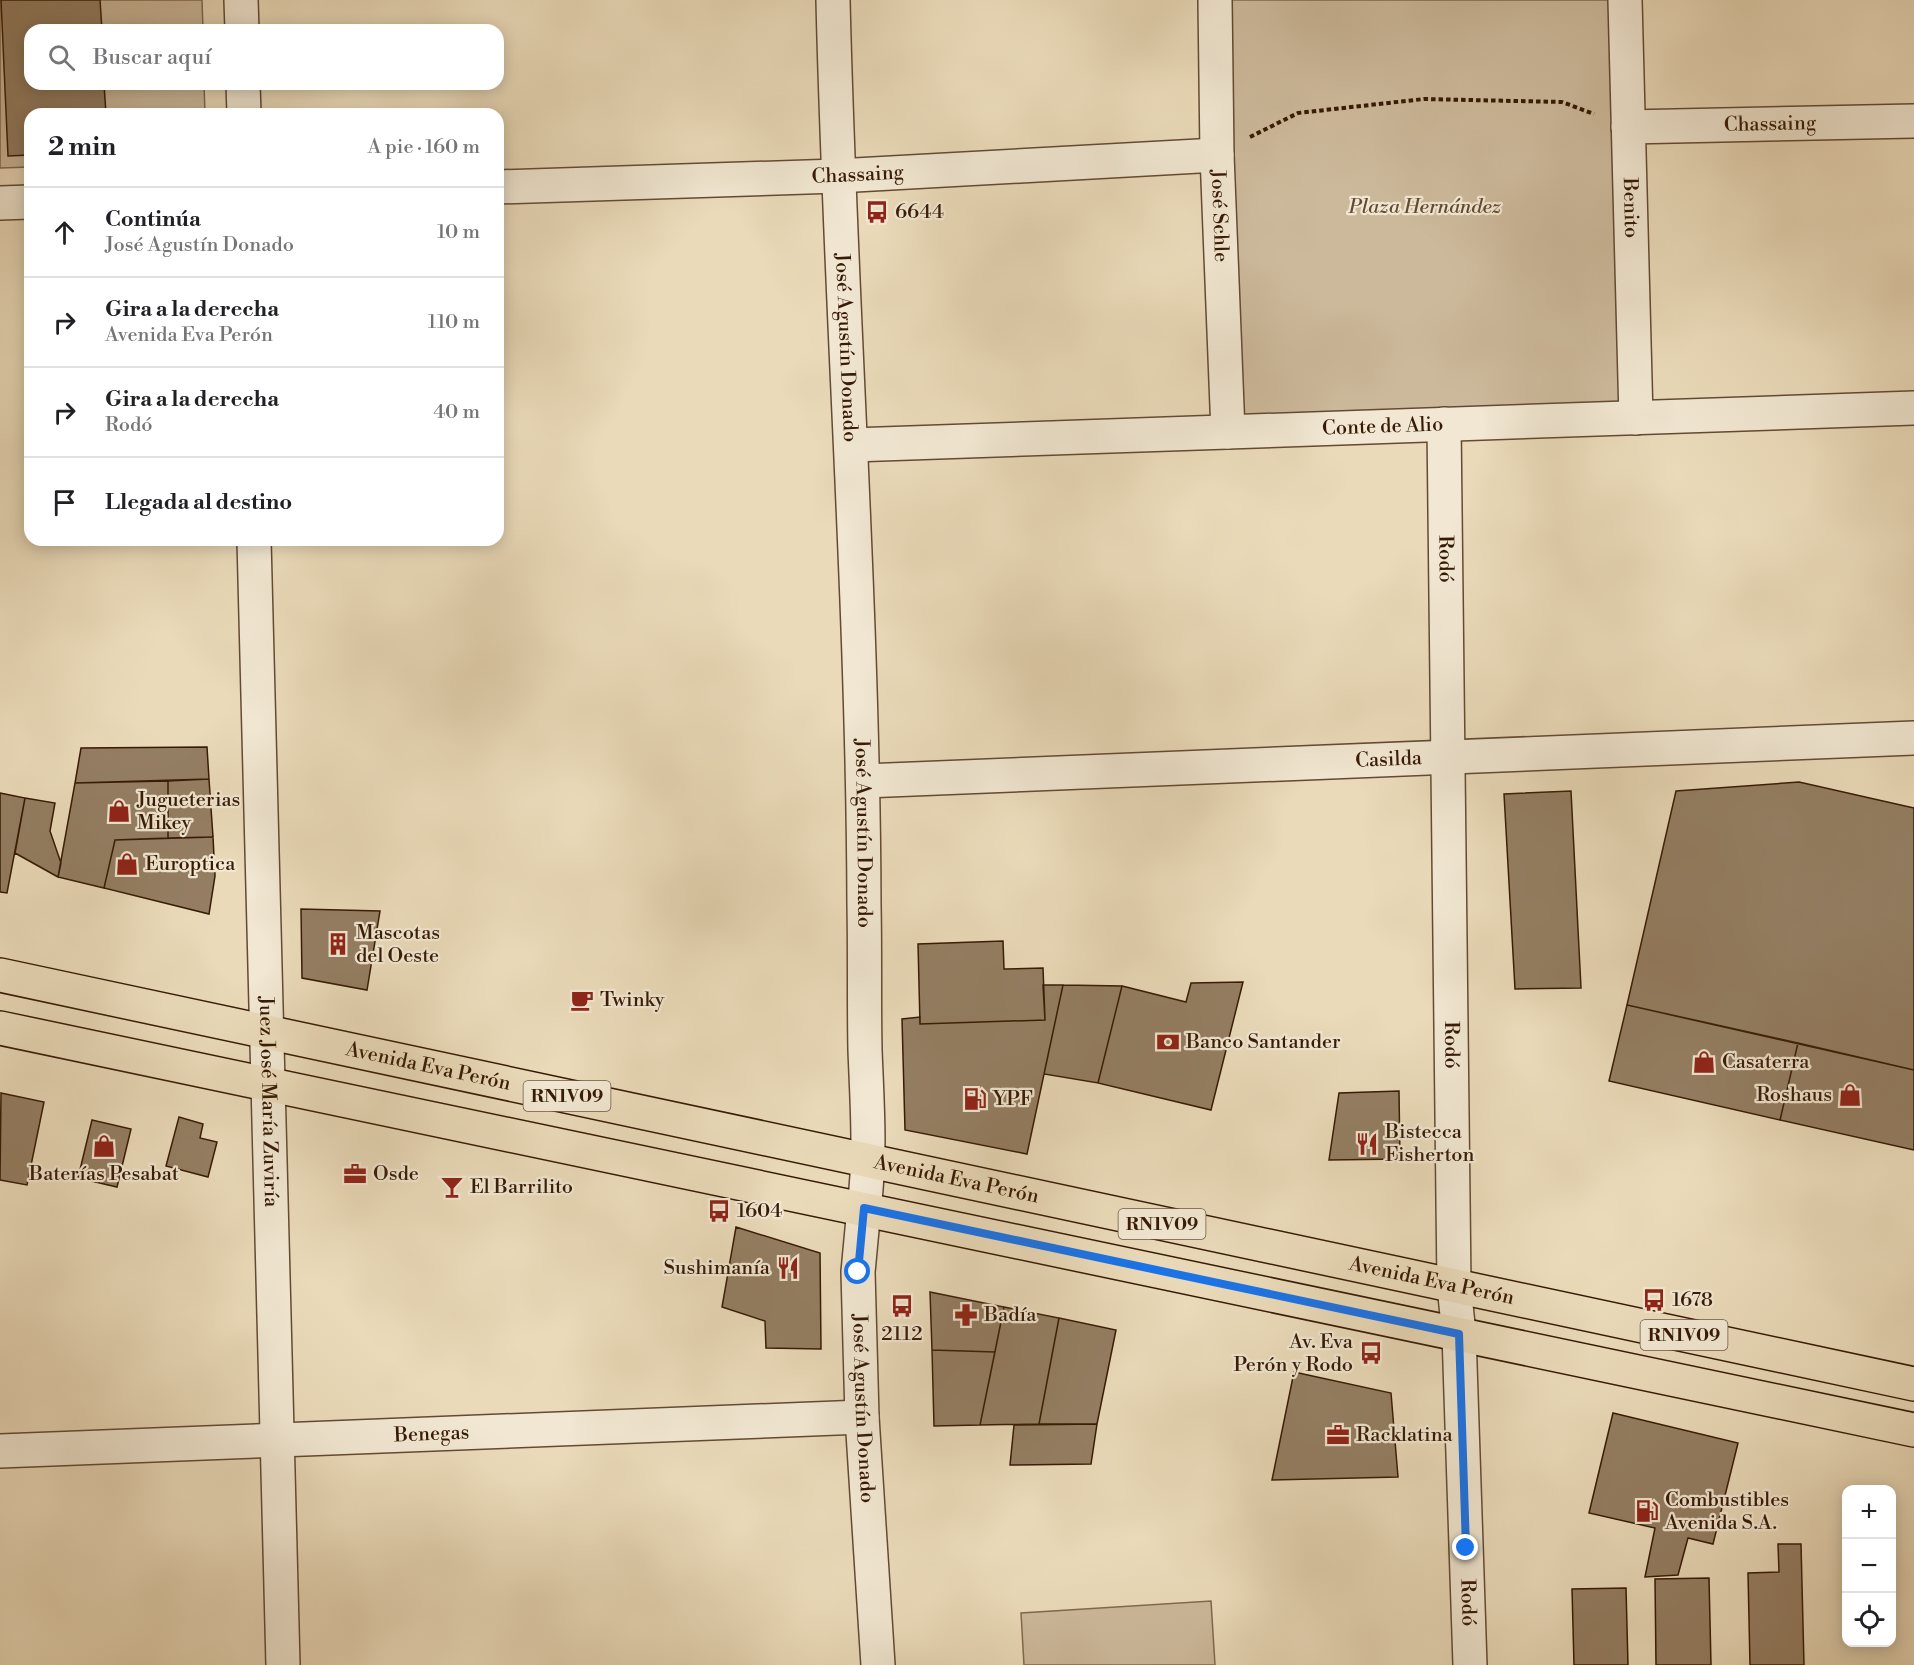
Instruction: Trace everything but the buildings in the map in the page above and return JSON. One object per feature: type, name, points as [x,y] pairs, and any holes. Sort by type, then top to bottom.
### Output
[{"type":"main road","name":"Avenida Eva Perón","points":[[0,975],[1914,1384]]},
{"type":"main road","name":"RN1V09","points":[[0,1028],[864,1208],[1914,1431]]},
{"type":"street","points":[[241,0],[242,24]]},
{"type":"street","name":"José Agustín Donado","points":[[833,0],[837,176],[852,445],[864,781],[865,1046],[870,1161],[858,1272],[862,1417],[878,1665]]},
{"type":"street","name":"José Schle","points":[[1215,0],[1217,154],[1228,432]]},
{"type":"street","name":"Benito","points":[[1625,0],[1636,418]]},
{"type":"street","points":[[243,90],[244,108]]},
{"type":"street","name":"Chassaing","points":[[1628,127],[1914,121]]},
{"type":"street","name":"Chassaing","points":[[504,187],[837,176],[1217,154]]},
{"type":"street","points":[[0,203],[24,202]]},
{"type":"street","name":"Conte de Alio","points":[[852,445],[1914,408]]},
{"type":"street","name":"Rodó","points":[[1444,424],[1454,1286],[1459,1334],[1470,1665]]},
{"type":"street","name":"Juez José María Zuviría","points":[[254,546],[266,1084],[283,1665]]},
{"type":"street","name":"Casilda","points":[[864,781],[1914,738]]},
{"type":"street","name":"Benegas","points":[[0,1451],[862,1417]]},
{"type":"path","points":[[1217,154],[1298,113],[1424,99],[1562,102],[1628,127]]},
{"type":"green space","points":[[0,0],[202,0],[203,24],[24,24],[24,90],[204,90],[205,108],[24,108],[24,167],[0,168]]},
{"type":"green space","name":"Plaza Hernández","points":[[1215,0],[1625,0],[1636,418],[1228,432]]},
{"type":"green space","points":[[1211,1601],[1215,1665],[1024,1665],[1021,1613]]},
{"type":"place","name":"6644","points":[[877,212]]},
{"type":"place","name":"Jugueterias Mikey","points":[[119,811]]},
{"type":"place","name":"Europtica","points":[[127,864]]},
{"type":"place","name":"Mascotas del Oeste","points":[[338,944]]},
{"type":"place","name":"Twinky","points":[[582,1000]]},
{"type":"place","name":"Banco Santander","points":[[1168,1042]]},
{"type":"place","name":"Casaterra","points":[[1704,1062]]},
{"type":"place","name":"Roshaus","points":[[1850,1095]]},
{"type":"place","name":"YPF","points":[[975,1099]]},
{"type":"place","name":"Bistecca Fisherton","points":[[1367,1144]]},
{"type":"place","name":"Baterías Pesabat","points":[[104,1146]]},
{"type":"place","name":"Osde","points":[[355,1174]]},
{"type":"place","name":"El Barrilito","points":[[452,1187]]},
{"type":"place","name":"1604","points":[[719,1211]]},
{"type":"place","name":"Sushimanía","points":[[788,1268]]},
{"type":"place","name":"1678","points":[[1654,1300]]},
{"type":"place","name":"2112","points":[[902,1306]]},
{"type":"place","name":"Badía","points":[[966,1315]]},
{"type":"place","name":"Av. Eva Perón y Rodo","points":[[1371,1353]]},
{"type":"place","name":"Racklatina","points":[[1338,1435]]},
{"type":"place","name":"Combustibles Avenida S.A.","points":[[1647,1511]]},
{"type":"route","points":[[858,1272],[864,1208],[1459,1334],[1466,1548]]}]
